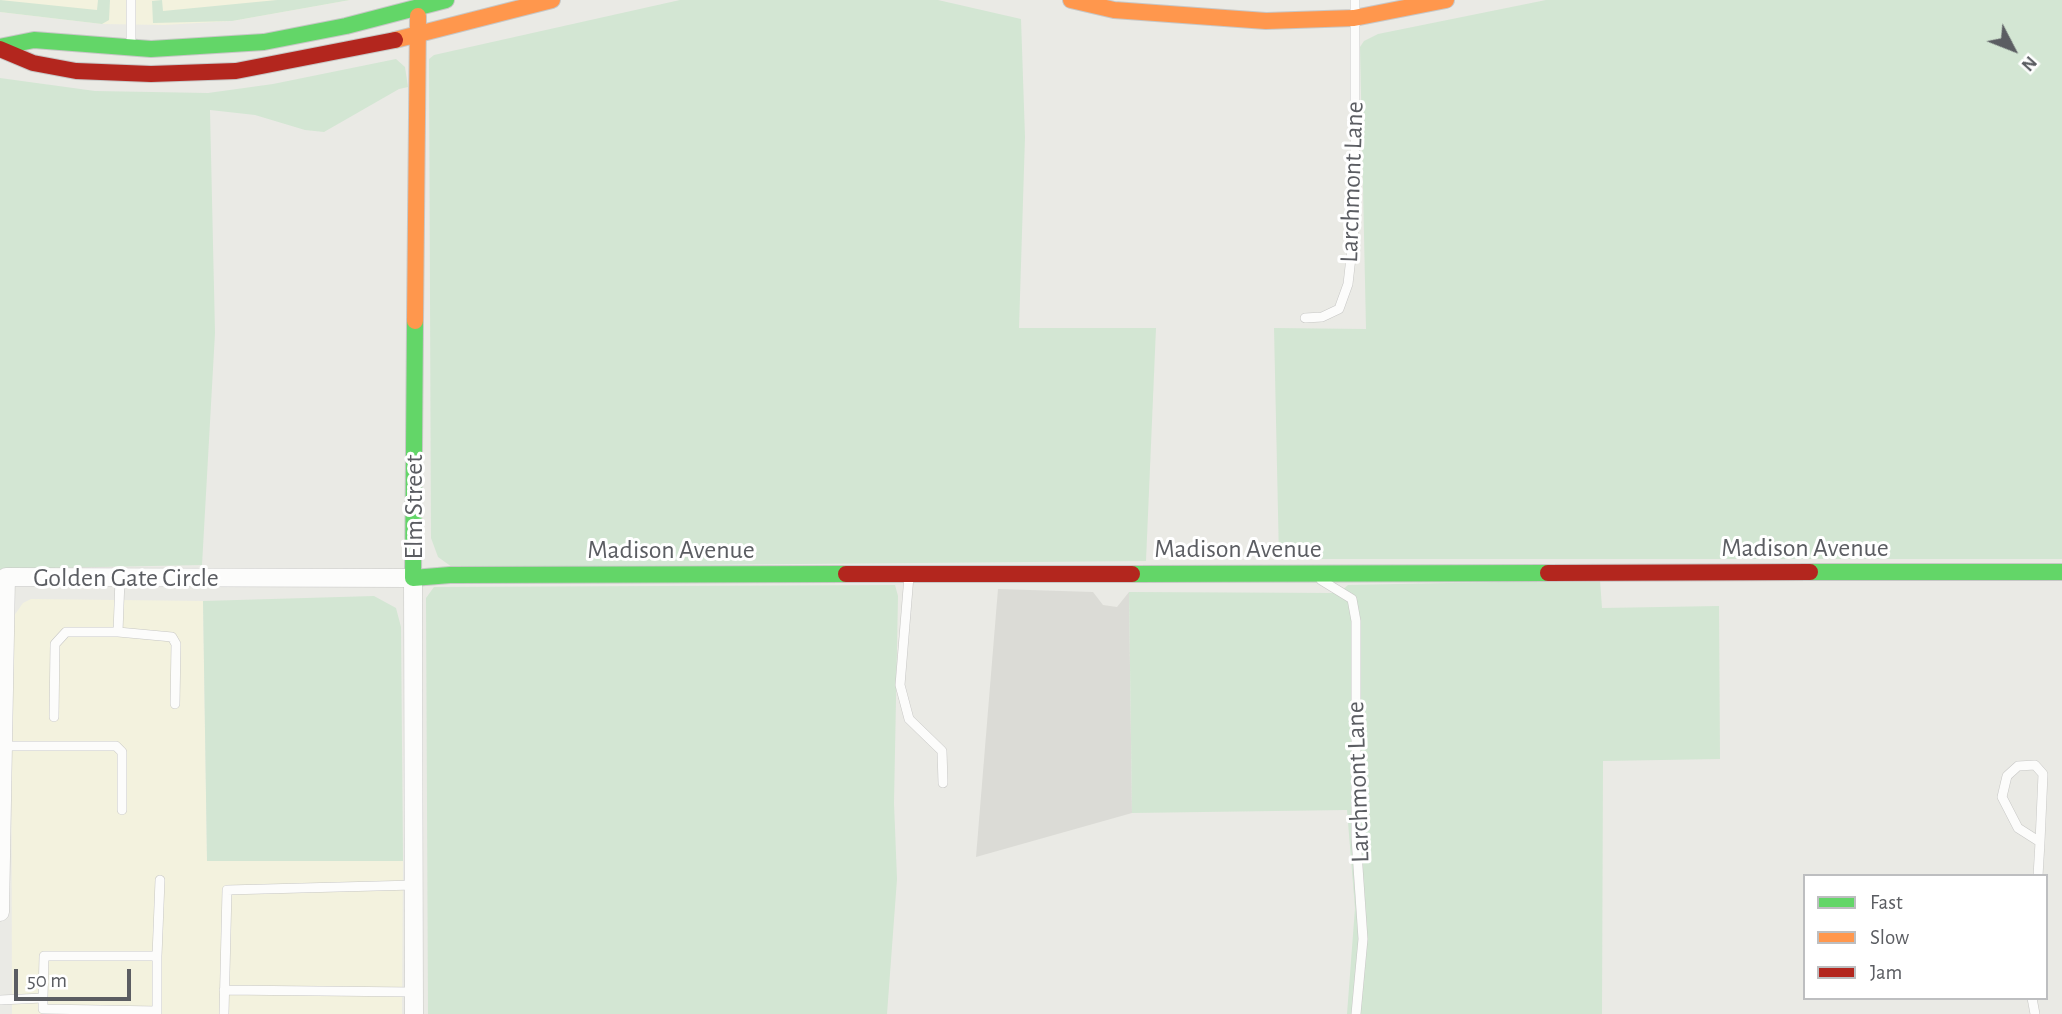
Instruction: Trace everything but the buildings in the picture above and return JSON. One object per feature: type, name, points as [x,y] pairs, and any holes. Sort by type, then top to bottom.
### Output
[{"type":"street","points":[[0,48],[34,40],[131,48],[264,42],[346,26],[417,3],[446,0]]},
{"type":"street","points":[[0,48],[33,64],[65,69],[151,74],[236,71],[418,36],[552,0]]},
{"type":"street","points":[[1071,0],[1114,10],[1266,21],[1354,18],[1446,0]]},
{"type":"street","name":"Elm Street","points":[[414,1014],[413,578],[417,3]]},
{"type":"street","name":"Madison Avenue","points":[[413,578],[463,575],[2062,572]]},
{"type":"street","name":"Golden Gate Circle","points":[[0,912],[3,577],[413,578]]},
{"type":"lane","points":[[131,0],[131,48]]},
{"type":"lane","points":[[1354,18],[1355,0]]},
{"type":"lane","name":"Larchmont Lane","points":[[1305,318],[1322,317],[1339,309],[1348,284],[1355,222],[1354,18]]},
{"type":"lane","name":"Larchmont Lane","points":[[1311,573],[1352,599],[1356,621],[1356,838],[1363,939],[1356,1014]]},
{"type":"lane","points":[[909,574],[900,685],[909,719],[942,751],[943,783]]},
{"type":"lane","points":[[118,632],[120,579]]},
{"type":"lane","points":[[54,717],[55,644],[65,632],[118,632],[172,637],[176,644],[175,704]]},
{"type":"lane","points":[[1,746],[116,746],[122,752],[122,810]]},
{"type":"lane","points":[[2038,874],[2040,842],[2043,774],[2035,765],[2018,766],[2007,776],[2002,797],[2018,828],[2040,842]]},
{"type":"lane","points":[[158,956],[44,956],[43,1009],[157,1012],[160,880]]},
{"type":"lane","points":[[224,1014],[227,890],[414,885]]},
{"type":"lane","points":[[224,990],[414,992]]},
{"type":"lane","points":[[0,1000],[43,998]]},
{"type":"shaded area","points":[[0,0],[350,0],[232,21],[164,25],[102,24],[0,12]]},
{"type":"shaded area","points":[[0,0],[97,10],[98,0],[110,0],[109,20],[102,24],[0,12]]},
{"type":"shaded area","points":[[162,0],[163,11],[277,0],[350,0],[232,21],[153,23],[152,1]]},
{"type":"shaded area","points":[[680,0],[938,0],[1021,19],[1025,137],[1019,328],[1156,328],[1146,561],[452,567],[438,557],[431,538],[429,59],[434,55]]},
{"type":"shaded area","points":[[1546,0],[2062,0],[2062,559],[1279,559],[1274,328],[1366,329],[1360,47],[1364,41],[1378,34]]},
{"type":"shaded area","points":[[396,59],[405,67],[408,87],[399,89],[324,132],[305,130],[255,115],[210,110],[215,333],[202,565],[0,569],[0,78],[95,91],[208,93],[273,84]]},
{"type":"shaded area","points":[[1600,580],[1602,608],[1719,606],[1720,759],[1603,761],[1602,1014],[1347,1014],[1355,908],[1347,810],[1132,813],[1129,592],[1339,593],[1348,585]]},
{"type":"shaded area","points":[[895,585],[898,596],[894,803],[897,879],[887,1014],[428,1014],[426,598],[434,587]]},
{"type":"shaded area","points":[[998,589],[1093,592],[1103,605],[1117,607],[1129,592],[1132,813],[976,857]]},
{"type":"shaded area","points":[[374,596],[396,608],[401,627],[403,861],[207,861],[203,601]]},
{"type":"shaded area","points":[[31,599],[203,601],[207,860],[403,861],[402,1014],[12,1014],[11,620],[23,603]]},
{"type":"traffic: fast","points":[[0,47],[34,40],[151,49],[264,42],[346,26],[446,0]]},
{"type":"traffic: fast","points":[[415,321],[413,578],[450,575],[846,574]]},
{"type":"traffic: fast","points":[[1810,572],[2062,572]]},
{"type":"traffic: fast","points":[[1132,574],[1548,573]]},
{"type":"traffic: slow","points":[[395,40],[552,0]]},
{"type":"traffic: slow","points":[[1071,0],[1114,10],[1266,21],[1354,18],[1446,0]]},
{"type":"traffic: slow","points":[[415,321],[418,16]]},
{"type":"traffic: jam","points":[[0,49],[33,63],[76,71],[151,74],[236,71],[395,40]]},
{"type":"traffic: jam","points":[[1548,573],[1810,572]]},
{"type":"traffic: jam","points":[[846,574],[1132,574]]}]
